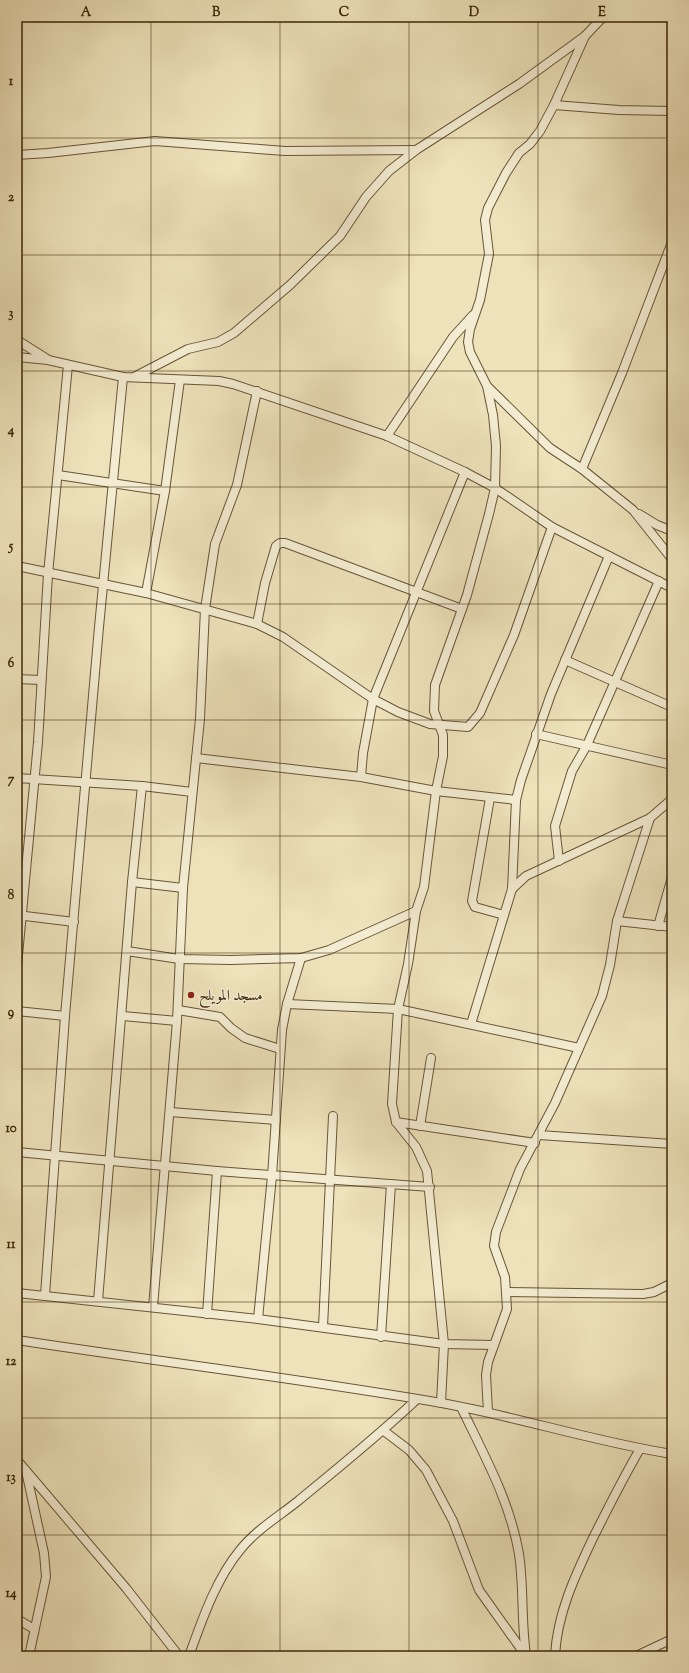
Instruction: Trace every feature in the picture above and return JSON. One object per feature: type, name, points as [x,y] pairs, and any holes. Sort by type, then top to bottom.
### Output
[{"type":"street","points":[[133,377],[188,349],[218,342],[234,333],[319,258],[340,236],[377,184],[389,171],[416,150],[519,84],[585,36],[603,17]]},
{"type":"street","points":[[441,1403],[444,1344],[430,1187],[427,1171],[422,1158],[396,1122],[392,1104],[398,1009],[408,964],[416,911],[424,887],[436,791],[444,742],[434,711],[434,686],[462,609],[489,514],[494,488],[496,446],[487,386],[470,352],[468,342],[489,254],[485,220],[488,208],[506,173],[540,131],[554,105],[585,36]]},
{"type":"street","points":[[554,105],[619,110],[672,111]]},
{"type":"street","points":[[17,154],[48,153],[155,141],[285,150],[416,150]]},
{"type":"street","points":[[582,469],[622,373],[672,242]]},
{"type":"street","points":[[387,436],[453,337],[476,311]]},
{"type":"street","points":[[17,340],[48,360]]},
{"type":"street","points":[[17,357],[48,360],[123,377],[219,382],[257,391],[387,436],[465,472],[494,488],[552,527],[672,588]]},
{"type":"street","points":[[17,966],[19,915],[38,742],[48,574],[68,365]]},
{"type":"street","points":[[45,1296],[65,1016],[112,483],[123,377]]},
{"type":"street","points":[[146,593],[165,491],[180,380]]},
{"type":"street","points":[[487,386],[550,448],[582,469],[633,510],[657,525],[672,531]]},
{"type":"street","points":[[153,1307],[178,1010],[183,888],[200,719],[205,609],[215,544],[237,485],[257,391]]},
{"type":"street","points":[[361,777],[365,740],[373,699],[465,472]]},
{"type":"street","points":[[58,475],[165,491]]},
{"type":"street","points":[[633,510],[672,559]]},
{"type":"street","points":[[17,566],[48,574],[146,593],[257,624],[283,637],[373,699],[420,721],[440,726],[468,727],[480,713],[514,635],[552,527]]},
{"type":"street","points":[[257,624],[266,577],[276,546],[280,543],[285,543],[462,609]]},
{"type":"street","points":[[471,1024],[512,889],[516,800],[520,780],[565,660],[610,556]]},
{"type":"street","points":[[559,861],[555,826],[572,771],[587,745],[659,581]]},
{"type":"street","points":[[565,660],[672,707]]},
{"type":"street","points":[[17,679],[42,680]]},
{"type":"street","points":[[536,734],[672,765]]},
{"type":"street","points":[[196,758],[361,777],[436,791],[516,800]]},
{"type":"street","points":[[17,778],[85,784],[142,786],[192,792]]},
{"type":"street","points":[[98,1301],[123,1016],[132,882],[142,786]]},
{"type":"street","points":[[490,798],[472,901],[475,908],[504,915]]},
{"type":"street","points":[[512,889],[526,876],[650,818],[672,799]]},
{"type":"street","points":[[662,808],[672,809]]},
{"type":"street","points":[[488,1412],[486,1375],[488,1362],[507,1309],[508,1292],[505,1277],[494,1246],[496,1232],[520,1169],[539,1135],[602,996],[610,965],[617,921],[650,818]]},
{"type":"street","points":[[658,926],[672,877]]},
{"type":"street","points":[[132,882],[183,888]]},
{"type":"street","points":[[127,951],[179,959],[231,960],[301,958],[329,950],[416,911]]},
{"type":"street","points":[[19,915],[74,922]]},
{"type":"street","points":[[617,921],[672,927]]},
{"type":"street","points":[[258,1319],[272,1176],[282,1030],[287,1004],[301,958]]},
{"type":"street","points":[[287,1004],[398,1009],[579,1048]]},
{"type":"street","points":[[178,1010],[220,1017],[231,1028],[245,1038],[280,1049]]},
{"type":"street","points":[[17,1011],[65,1016]]},
{"type":"street","points":[[123,1016],[177,1021]]},
{"type":"street","points":[[420,1126],[431,1058]]},
{"type":"street","points":[[170,1112],[276,1120]]},
{"type":"street","points":[[323,1328],[332,1116]]},
{"type":"street","points":[[396,1122],[535,1143]]},
{"type":"street","points":[[539,1135],[672,1144]]},
{"type":"street","points":[[17,1152],[272,1176],[430,1187]]},
{"type":"street","points":[[207,1314],[218,1171]]},
{"type":"street","points":[[381,1337],[391,1184]]},
{"type":"street","points":[[508,1292],[643,1294],[654,1292],[672,1283]]},
{"type":"street","points":[[17,1293],[258,1319],[381,1337],[444,1344],[494,1345]]},
{"type":"street","points":[[17,1340],[221,1368],[441,1403],[488,1412],[640,1449],[672,1454]]},
{"type":"street","points":[[190,1656],[225,1573],[241,1549],[265,1525],[297,1502],[384,1431],[416,1400]]},
{"type":"street","points":[[462,1407],[500,1487],[512,1523],[519,1555],[526,1656]]},
{"type":"street","points":[[384,1431],[409,1450],[426,1470],[453,1521],[480,1590],[526,1656]]},
{"type":"street","points":[[554,1656],[557,1628],[578,1570],[623,1478],[640,1449]]},
{"type":"street","points":[[17,1460],[131,1594],[179,1656]]},
{"type":"street","points":[[26,1469],[46,1565],[45,1587],[34,1629],[29,1656]]},
{"type":"street","points":[[17,1620],[34,1629]]},
{"type":"street","points":[[636,1656],[672,1639]]},
{"type":"place","name":"مسجد المويلح","points":[[191,995]]}]
